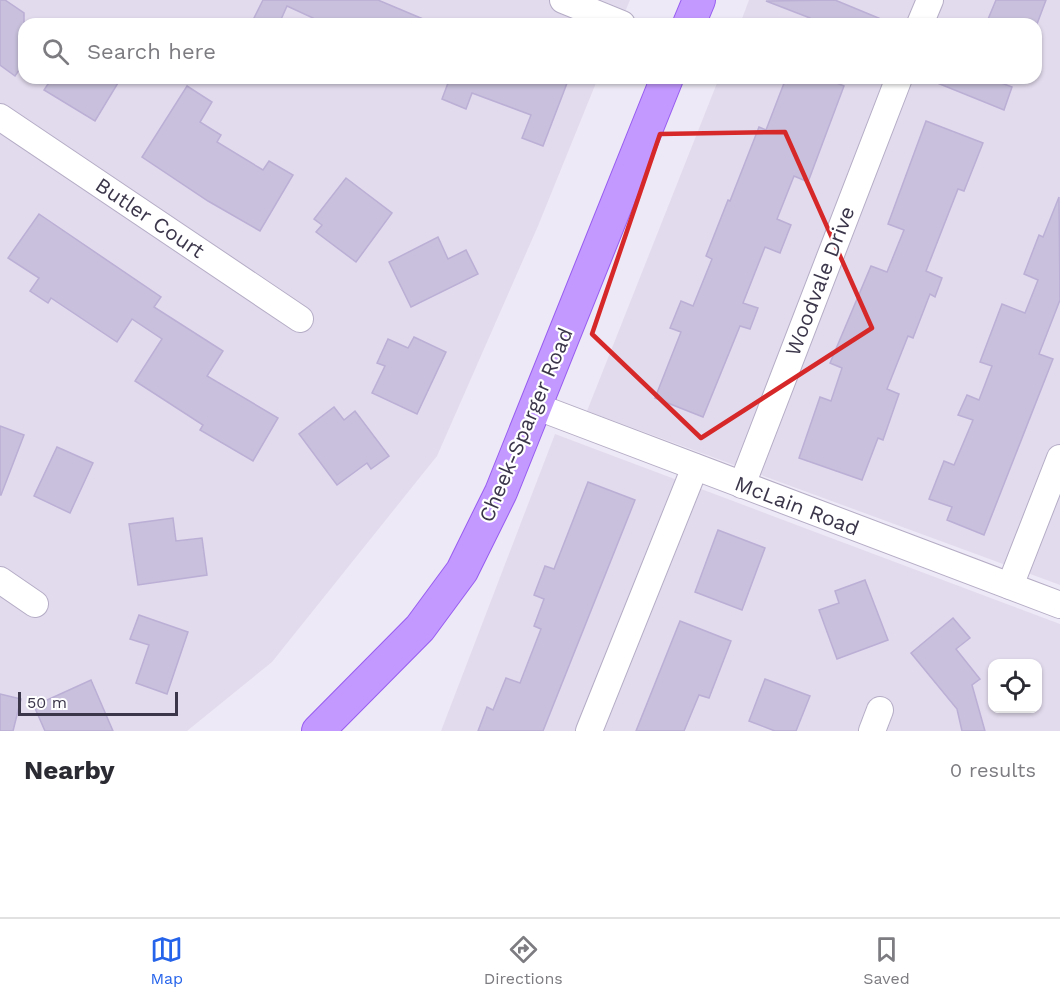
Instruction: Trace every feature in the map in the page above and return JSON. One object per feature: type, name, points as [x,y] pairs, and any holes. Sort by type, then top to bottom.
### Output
[{"type":"main road","points":[[692,18],[699,0]]},
{"type":"main road","name":"Cheek-Sparger Road","points":[[318,731],[420,628],[462,571],[501,492],[665,84]]},
{"type":"street","points":[[563,0],[607,18]]},
{"type":"street","points":[[922,18],[930,0]]},
{"type":"street","name":"Woodvale Drive","points":[[742,485],[897,84]]},
{"type":"street","name":"Butler Court","points":[[0,117],[300,320]]},
{"type":"street","name":"McLain Road","points":[[535,406],[1060,604]]},
{"type":"street","points":[[1010,586],[1060,458]]},
{"type":"street","points":[[589,731],[695,467]]},
{"type":"street","points":[[0,580],[35,604]]},
{"type":"highlighted area","points":[[785,132],[872,328],[701,438],[592,334],[660,134]]},
{"type":"shaded area","points":[[0,0],[630,0],[622,18],[18,18],[18,84],[596,84],[538,226],[437,456],[272,662],[187,731],[0,731]]},
{"type":"shaded area","points":[[749,0],[1060,0],[1060,585],[587,411],[717,84],[1042,84],[1042,18],[742,18]]},
{"type":"shaded area","points":[[555,434],[1060,624],[1060,731],[441,731]]},
{"type":"building","points":[[0,0],[5,0],[24,13],[24,18],[18,18],[18,72],[15,76],[0,65]]},
{"type":"building","points":[[263,0],[378,0],[421,18],[313,18],[287,6],[282,18],[254,18]]},
{"type":"building","points":[[835,0],[878,18],[810,18],[766,1]]},
{"type":"building","points":[[996,0],[1046,0],[1039,18],[988,18]]},
{"type":"building","points":[[48,84],[117,84],[95,121],[44,90]]},
{"type":"building","points":[[448,84],[567,84],[543,146],[522,138],[531,115],[472,93],[466,109],[442,99]]},
{"type":"building","points":[[784,84],[839,84],[844,86],[808,182],[794,176],[777,219],[791,225],[780,253],[765,247],[743,303],[758,308],[750,329],[740,326],[703,417],[655,398],[681,332],[670,328],[681,301],[693,306],[712,259],[706,256],[728,200],[730,201],[759,127],[766,130]]},
{"type":"building","points":[[940,84],[1004,84],[1012,87],[1004,110]]},
{"type":"building","points":[[187,86],[212,102],[200,122],[221,135],[217,142],[263,170],[269,161],[293,175],[260,231],[208,201],[142,157]]},
{"type":"building","points":[[926,121],[983,143],[964,191],[958,189],[926,271],[942,278],[935,297],[930,294],[913,338],[908,336],[887,389],[899,394],[883,440],[878,438],[862,480],[799,458],[820,397],[831,401],[842,368],[830,363],[871,266],[887,272],[904,230],[888,224]]},
{"type":"building","points":[[346,178],[392,213],[356,262],[316,232],[322,225],[314,219]]},
{"type":"building","points":[[1059,197],[1060,300],[1039,354],[1053,359],[984,535],[947,520],[952,507],[929,499],[944,461],[954,465],[973,420],[958,415],[967,395],[979,400],[992,366],[980,362],[1002,304],[1025,313],[1038,280],[1024,274],[1039,235],[1043,237]]},
{"type":"building","points":[[39,214],[161,297],[154,307],[223,351],[207,376],[278,418],[253,461],[200,430],[203,425],[135,381],[162,339],[132,319],[117,342],[51,298],[48,303],[30,291],[39,278],[8,258]]},
{"type":"building","points":[[438,237],[448,259],[466,250],[478,274],[411,307],[389,262]]},
{"type":"building","points":[[414,337],[446,352],[417,414],[372,393],[385,366],[377,363],[388,339],[408,348]]},
{"type":"building","points":[[334,407],[344,420],[355,411],[389,456],[371,469],[367,463],[337,485],[299,434]]},
{"type":"building","points":[[0,426],[24,435],[1,495],[0,495]]},
{"type":"building","points":[[57,447],[93,463],[70,513],[34,496]]},
{"type":"building","points":[[588,482],[635,500],[543,731],[478,731],[487,707],[493,710],[506,678],[520,683],[541,629],[534,626],[544,599],[534,595],[545,566],[554,569]]},
{"type":"building","points":[[173,518],[176,541],[202,538],[207,575],[138,585],[129,524]]},
{"type":"building","points":[[718,530],[765,548],[742,610],[695,592]]},
{"type":"building","points":[[865,580],[888,640],[837,659],[819,610],[839,603],[835,591]]},
{"type":"building","points":[[139,615],[188,632],[167,694],[136,683],[149,645],[130,639]]},
{"type":"building","points":[[953,618],[970,638],[956,649],[980,679],[972,685],[985,731],[962,731],[957,709],[911,653]]},
{"type":"building","points":[[680,621],[731,641],[709,698],[699,695],[684,731],[636,731]]},
{"type":"building","points":[[765,679],[810,696],[796,731],[775,731],[749,721]]},
{"type":"building","points":[[91,680],[113,731],[45,731],[34,706]]},
{"type":"building","points":[[0,694],[21,699],[13,731],[0,731]]}]
